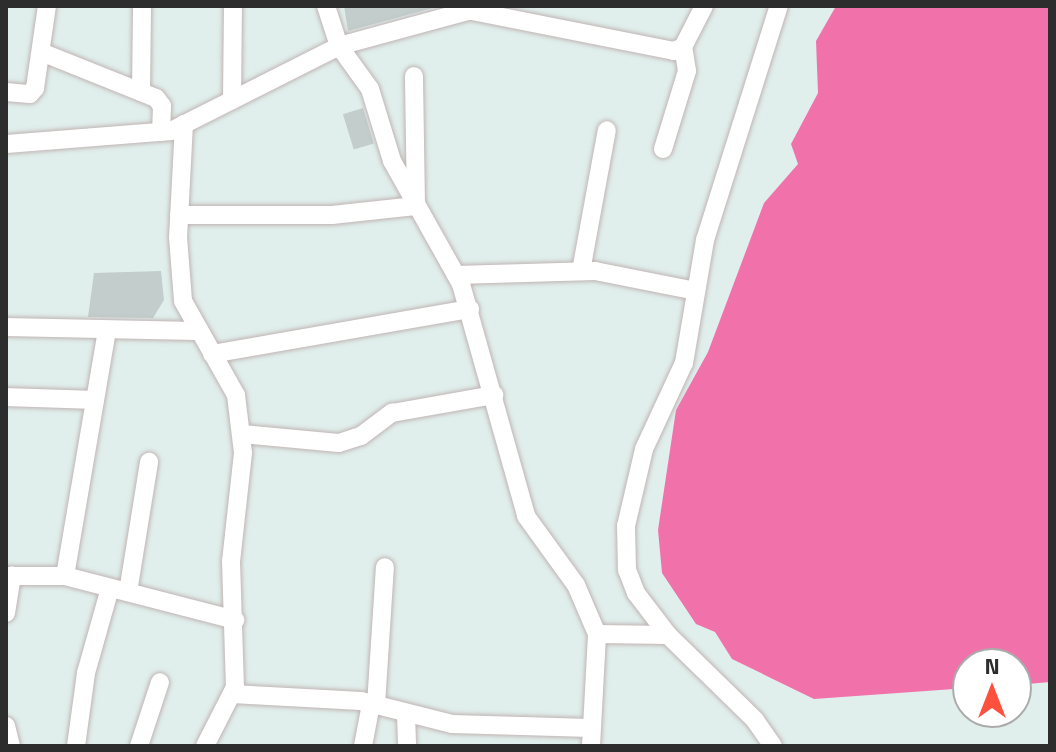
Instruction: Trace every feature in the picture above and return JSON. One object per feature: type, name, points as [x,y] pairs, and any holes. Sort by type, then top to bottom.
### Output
[{"type":"street","points":[[6,92],[30,94],[37,83],[47,6]]},
{"type":"street","points":[[141,92],[142,6]]},
{"type":"street","points":[[232,100],[233,6]]},
{"type":"street","points":[[232,694],[374,704],[452,724],[591,737],[597,634],[576,585],[526,516],[470,309],[456,275],[388,152],[370,89],[339,46],[326,6]]},
{"type":"street","points":[[663,149],[687,71],[683,47],[704,6]]},
{"type":"street","points":[[773,746],[755,720],[668,635],[636,593],[627,570],[626,526],[644,449],[684,363],[709,226],[779,6]]},
{"type":"street","points":[[6,144],[161,132],[184,124],[339,46],[469,9],[668,51],[683,47]]},
{"type":"street","points":[[41,52],[160,102],[161,132]]},
{"type":"street","points":[[414,76],[416,206]]},
{"type":"street","points":[[184,124],[178,272],[183,301],[196,331],[236,395],[242,434],[231,561],[235,620],[232,694],[205,746]]},
{"type":"street","points":[[581,271],[607,130]]},
{"type":"street","points":[[179,215],[332,215],[416,206]]},
{"type":"street","points":[[456,275],[581,271],[696,291]]},
{"type":"street","points":[[212,354],[470,309]]},
{"type":"street","points":[[6,327],[196,331]]},
{"type":"street","points":[[65,576],[107,330]]},
{"type":"street","points":[[242,434],[339,443],[361,436],[392,413],[494,395]]},
{"type":"street","points":[[6,397],[95,400]]},
{"type":"street","points":[[76,746],[86,673],[119,590],[149,462]]},
{"type":"street","points":[[363,746],[374,704],[385,567]]},
{"type":"street","points":[[6,613],[9,576],[65,576],[235,620]]},
{"type":"street","points":[[597,634],[668,635]]},
{"type":"street","points":[[139,746],[160,682]]},
{"type":"street","points":[[406,714],[407,746]]},
{"type":"street","points":[[6,726],[11,746]]},
{"type":"shaded area","points":[[836,6],[1050,6],[1050,682],[1032,684],[1032,648],[952,648],[952,689],[814,699],[732,659],[715,632],[696,624],[662,573],[658,530],[676,410],[708,352],[764,203],[798,164],[791,144],[818,93],[816,41]]},
{"type":"building","points":[[344,6],[440,6],[348,31]]},
{"type":"building","points":[[363,108],[374,143],[354,150],[343,114]]},
{"type":"building","points":[[161,271],[164,300],[153,318],[88,317],[94,273]]}]
